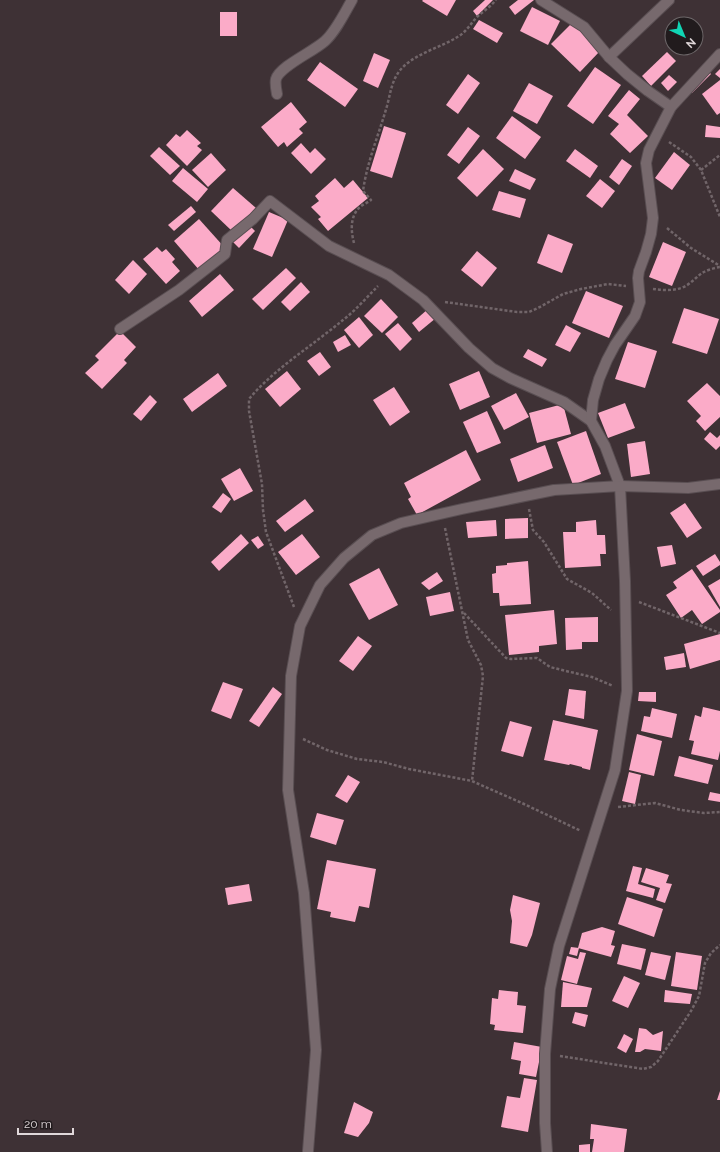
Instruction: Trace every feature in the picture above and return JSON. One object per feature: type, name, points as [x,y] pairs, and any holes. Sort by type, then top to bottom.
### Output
[{"type":"street","points":[[277,94],[276,80],[279,73],[325,41],[336,27],[352,0]]},
{"type":"street","points":[[541,0],[584,27],[609,58],[648,91],[672,107]]},
{"type":"street","points":[[609,58],[669,0]]},
{"type":"street","points":[[591,421],[593,400],[604,367],[615,345],[635,316],[640,302],[638,271],[646,252],[651,234],[653,218],[646,164],[649,150],[672,107],[720,54]]},
{"type":"street","points":[[120,329],[179,290],[225,254],[227,240],[253,219],[270,200],[329,246],[389,276],[423,300],[469,348],[492,368],[510,378],[564,402],[591,421],[605,446],[620,486],[626,597],[627,691],[615,770],[559,946],[550,990],[545,1054],[545,1123],[547,1152]]},
{"type":"street","points":[[308,1151],[316,1050],[304,893],[288,790],[291,676],[300,626],[320,585],[344,558],[372,535],[401,523],[554,490],[620,486],[688,488],[720,484]]},
{"type":"path","points":[[358,261],[352,235],[352,222],[358,208],[371,200],[363,191],[365,180],[391,87],[396,76],[403,67],[416,57],[438,48],[460,36],[469,28],[477,17],[496,0]]},
{"type":"path","points":[[658,133],[690,157],[701,170],[720,217]]},
{"type":"path","points":[[701,170],[720,155]]},
{"type":"path","points":[[653,218],[691,248],[720,266]]},
{"type":"path","points":[[423,300],[517,312],[529,312],[562,294],[608,284],[666,290],[682,288],[702,273],[720,266]]},
{"type":"path","points":[[300,626],[266,532],[262,484],[249,411],[249,399],[274,375],[344,319],[389,276]]},
{"type":"path","points":[[526,495],[533,530],[544,542],[567,579],[592,592],[626,623]]},
{"type":"path","points":[[442,513],[468,640],[481,665],[483,676],[472,781]]},
{"type":"path","points":[[626,597],[720,633]]},
{"type":"path","points":[[463,612],[506,658],[538,658],[550,667],[592,677],[627,691]]},
{"type":"path","points":[[290,731],[327,750],[357,759],[383,762],[408,769],[472,781],[594,838]]},
{"type":"path","points":[[603,809],[655,803],[680,810],[704,813],[720,812]]},
{"type":"path","points":[[545,1054],[643,1069],[651,1067],[658,1061],[691,1011],[699,996],[705,963],[711,953],[720,945]]},
{"type":"building","points":[[456,0],[447,16],[422,1]]},
{"type":"building","points":[[485,0],[493,0],[477,16],[473,11]]},
{"type":"building","points":[[518,0],[534,0],[515,15],[509,7]]},
{"type":"building","points":[[532,7],[560,21],[548,45],[520,31]]},
{"type":"building","points":[[220,12],[237,12],[237,36],[220,36]]},
{"type":"building","points":[[479,20],[503,33],[497,43],[473,29]]},
{"type":"building","points":[[572,23],[600,51],[580,72],[551,44]]},
{"type":"building","points":[[374,53],[390,60],[378,88],[363,81]]},
{"type":"building","points":[[664,55],[671,56],[676,61],[651,86],[642,76]]},
{"type":"building","points":[[320,62],[358,89],[345,107],[307,80]]},
{"type":"building","points":[[595,67],[621,85],[593,124],[567,106]]},
{"type":"building","points":[[720,69],[720,78],[715,74]]},
{"type":"building","points":[[707,70],[711,74],[692,93],[688,89]]},
{"type":"building","points":[[468,74],[480,83],[458,114],[446,105]]},
{"type":"building","points":[[669,75],[677,82],[668,91],[661,83]]},
{"type":"building","points":[[720,80],[720,113],[717,115],[702,94]]},
{"type":"building","points":[[529,83],[553,96],[537,124],[513,111]]},
{"type":"building","points":[[629,90],[640,99],[627,115],[648,136],[630,153],[610,134],[619,124],[608,116]]},
{"type":"building","points":[[291,102],[307,122],[299,129],[303,133],[287,147],[284,142],[278,147],[261,127]]},
{"type":"building","points":[[512,116],[541,137],[525,159],[496,138]]},
{"type":"building","points":[[706,125],[720,127],[720,138],[705,137]]},
{"type":"building","points":[[384,126],[406,133],[392,178],[370,171]]},
{"type":"building","points":[[468,127],[480,136],[459,164],[447,155]]},
{"type":"building","points":[[187,130],[201,143],[197,146],[202,150],[187,166],[166,145],[176,134],[180,137]]},
{"type":"building","points":[[301,143],[310,153],[315,148],[326,159],[311,174],[291,153]]},
{"type":"building","points":[[159,147],[180,166],[170,175],[150,156]]},
{"type":"building","points":[[483,149],[504,169],[477,197],[457,178]]},
{"type":"building","points":[[575,149],[598,166],[590,178],[566,161]]},
{"type":"building","points":[[674,152],[690,165],[672,190],[655,178]]},
{"type":"building","points":[[211,153],[226,170],[208,187],[192,170]]},
{"type":"building","points":[[622,159],[632,166],[619,185],[609,177]]},
{"type":"building","points":[[183,168],[208,189],[197,202],[172,181]]},
{"type":"building","points":[[515,169],[536,179],[530,190],[509,181]]},
{"type":"building","points":[[335,178],[344,188],[353,180],[368,198],[328,231],[318,219],[321,217],[311,207],[319,201],[315,196]]},
{"type":"building","points":[[600,179],[615,191],[602,208],[586,196]]},
{"type":"building","points":[[233,188],[256,208],[233,232],[211,211]]},
{"type":"building","points":[[499,191],[526,199],[520,218],[492,210]]},
{"type":"building","points":[[191,206],[196,212],[174,231],[168,225]]},
{"type":"building","points":[[269,212],[288,220],[272,257],[253,249]]},
{"type":"building","points":[[199,219],[225,248],[200,271],[174,241]]},
{"type":"building","points":[[248,224],[255,231],[239,248],[232,241]]},
{"type":"building","points":[[548,234],[573,244],[562,273],[537,263]]},
{"type":"building","points":[[663,242],[686,252],[672,286],[649,277]]},
{"type":"building","points":[[157,247],[162,252],[166,249],[175,259],[172,262],[180,271],[166,284],[143,259]]},
{"type":"building","points":[[477,251],[497,268],[482,287],[461,270]]},
{"type":"building","points":[[133,260],[147,274],[129,294],[115,280]]},
{"type":"building","points":[[286,268],[296,278],[263,310],[252,299]]},
{"type":"building","points":[[220,274],[234,290],[202,317],[189,301]]},
{"type":"building","points":[[301,282],[310,292],[290,311],[281,302]]},
{"type":"building","points":[[586,291],[623,306],[609,338],[572,323]]},
{"type":"building","points":[[381,299],[398,317],[382,333],[364,316]]},
{"type":"building","points":[[684,308],[719,319],[707,354],[672,343]]},
{"type":"building","points":[[428,309],[436,318],[419,332],[412,323]]},
{"type":"building","points":[[359,317],[373,335],[359,348],[344,330]]},
{"type":"building","points":[[398,323],[412,339],[400,351],[385,334]]},
{"type":"building","points":[[566,325],[581,333],[570,352],[555,345]]},
{"type":"building","points":[[120,331],[136,347],[124,360],[127,363],[102,389],[85,373],[99,360],[95,356]]},
{"type":"building","points":[[345,335],[351,345],[338,352],[333,342]]},
{"type":"building","points":[[628,342],[657,351],[645,388],[615,379]]},
{"type":"building","points":[[528,349],[547,359],[542,367],[523,357]]},
{"type":"building","points":[[320,352],[331,367],[319,376],[307,361]]},
{"type":"building","points":[[287,371],[301,389],[280,407],[265,389]]},
{"type":"building","points":[[479,371],[490,397],[460,410],[449,384]]},
{"type":"building","points":[[218,373],[227,386],[192,412],[183,399]]},
{"type":"building","points":[[707,383],[720,396],[720,417],[705,431],[696,421],[701,416],[687,401]]},
{"type":"building","points":[[394,387],[410,412],[390,426],[373,400]]},
{"type":"building","points":[[516,393],[529,417],[504,430],[491,406]]},
{"type":"building","points":[[150,395],[157,402],[141,421],[133,414]]},
{"type":"building","points":[[625,403],[635,428],[608,438],[598,413]]},
{"type":"building","points":[[563,404],[571,434],[537,443],[529,413]]},
{"type":"building","points":[[487,411],[501,443],[477,453],[463,422]]},
{"type":"building","points":[[586,431],[601,474],[573,485],[557,442]]},
{"type":"building","points":[[710,432],[717,438],[720,435],[720,446],[716,450],[704,439]]},
{"type":"building","points":[[645,441],[650,474],[631,477],[627,444]]},
{"type":"building","points":[[545,445],[553,468],[518,482],[510,459]]},
{"type":"building","points":[[466,450],[481,480],[417,515],[408,499],[411,497],[404,483]]},
{"type":"building","points":[[240,468],[253,491],[234,501],[221,479]]},
{"type":"building","points":[[223,493],[231,499],[221,513],[212,507]]},
{"type":"building","points":[[305,499],[314,511],[285,532],[276,521]]},
{"type":"building","points":[[685,503],[702,528],[687,538],[670,513]]},
{"type":"building","points":[[528,518],[528,538],[505,539],[505,519]]},
{"type":"building","points":[[496,520],[497,536],[468,538],[466,522]]},
{"type":"building","points":[[596,520],[597,535],[605,535],[606,554],[600,554],[601,566],[565,568],[563,532],[576,532],[576,522]]},
{"type":"building","points":[[241,534],[249,543],[219,571],[211,562]]},
{"type":"building","points":[[302,534],[320,557],[296,575],[278,552]]},
{"type":"building","points":[[258,536],[264,545],[258,549],[251,540]]},
{"type":"building","points":[[672,545],[676,564],[661,567],[657,547]]},
{"type":"building","points":[[715,554],[720,562],[720,565],[703,576],[696,566]]},
{"type":"building","points":[[528,561],[531,604],[500,606],[499,593],[493,593],[492,574],[496,573],[496,566],[507,565],[507,563]]},
{"type":"building","points":[[379,568],[398,605],[369,620],[349,584]]},
{"type":"building","points":[[692,569],[720,610],[720,612],[702,624],[692,610],[681,618],[666,595],[677,588],[673,582]]},
{"type":"building","points":[[437,572],[443,581],[429,590],[421,583]]},
{"type":"building","points":[[720,579],[720,607],[708,586]]},
{"type":"building","points":[[450,592],[454,611],[430,616],[426,597]]},
{"type":"building","points":[[554,610],[557,644],[539,646],[539,652],[509,655],[505,615]]},
{"type":"building","points":[[598,617],[598,642],[582,642],[582,649],[566,650],[565,618]]},
{"type":"building","points":[[720,634],[720,660],[690,669],[684,644]]},
{"type":"building","points":[[358,636],[372,646],[353,671],[339,661]]},
{"type":"building","points":[[684,653],[686,667],[666,670],[664,657]]},
{"type":"building","points":[[223,682],[243,689],[231,719],[211,711]]},
{"type":"building","points":[[273,687],[282,694],[259,727],[249,721]]},
{"type":"building","points":[[569,689],[586,691],[584,719],[565,715]]},
{"type":"building","points":[[639,692],[656,692],[656,702],[638,701]]},
{"type":"building","points":[[703,707],[720,711],[720,751],[718,760],[691,754],[694,741],[689,740],[695,715],[701,717]]},
{"type":"building","points":[[652,708],[677,714],[672,738],[641,731],[644,716],[650,717]]},
{"type":"building","points":[[553,720],[598,730],[590,770],[570,764],[544,760]]},
{"type":"building","points":[[510,721],[532,727],[523,757],[501,751]]},
{"type":"building","points":[[637,734],[662,741],[654,776],[629,770]]},
{"type":"building","points":[[679,756],[713,765],[708,784],[674,776]]},
{"type":"building","points":[[629,772],[641,775],[635,804],[622,801]]},
{"type":"building","points":[[348,775],[360,782],[347,803],[335,796]]},
{"type":"building","points":[[710,792],[720,794],[720,802],[708,800]]},
{"type":"building","points":[[317,813],[344,820],[336,845],[310,837]]},
{"type":"building","points":[[327,860],[376,869],[369,908],[359,906],[355,922],[330,917],[331,912],[317,909]]},
{"type":"building","points":[[633,866],[642,868],[638,884],[655,889],[653,898],[626,891]]},
{"type":"building","points":[[646,868],[669,875],[666,883],[672,884],[665,903],[656,900],[660,888],[641,882]]},
{"type":"building","points":[[249,884],[252,901],[228,905],[225,888]]},
{"type":"building","points":[[513,895],[540,903],[532,935],[527,947],[510,943],[512,921],[510,910]]},
{"type":"building","points":[[627,897],[663,909],[654,937],[618,924]]},
{"type":"building","points":[[602,927],[615,931],[611,945],[615,946],[611,957],[578,948],[582,933]]},
{"type":"building","points":[[622,944],[646,949],[641,970],[617,964]]},
{"type":"building","points":[[571,947],[579,948],[577,956],[569,954]]},
{"type":"building","points":[[580,952],[586,953],[577,984],[561,980],[567,956],[578,959]]},
{"type":"building","points":[[651,952],[671,956],[665,980],[645,975]]},
{"type":"building","points":[[676,952],[702,956],[697,990],[671,986]]},
{"type":"building","points":[[624,976],[640,983],[628,1008],[612,1001]]},
{"type":"building","points":[[563,982],[592,988],[587,1007],[561,1007]]},
{"type":"building","points":[[499,990],[518,992],[517,1005],[526,1006],[523,1033],[494,1030],[495,1025],[490,1024],[492,998],[498,999]]},
{"type":"building","points":[[665,990],[692,994],[690,1004],[664,1002]]},
{"type":"building","points":[[575,1012],[588,1015],[585,1027],[572,1023]]},
{"type":"building","points":[[639,1028],[646,1029],[653,1035],[663,1031],[661,1051],[645,1049],[640,1052],[635,1052]]},
{"type":"building","points":[[624,1034],[633,1039],[626,1053],[617,1048]]},
{"type":"building","points":[[514,1042],[542,1047],[536,1077],[519,1074],[521,1061],[511,1059]]},
{"type":"building","points":[[524,1078],[537,1080],[528,1132],[501,1127],[507,1096],[520,1098]]},
{"type":"building","points":[[720,1091],[720,1100],[717,1100]]},
{"type":"building","points":[[354,1102],[373,1112],[369,1123],[358,1137],[344,1133]]},
{"type":"building","points":[[591,1124],[627,1129],[624,1152],[592,1152],[594,1139],[590,1139]]},
{"type":"building","points":[[590,1144],[590,1152],[579,1152],[579,1145]]}]
